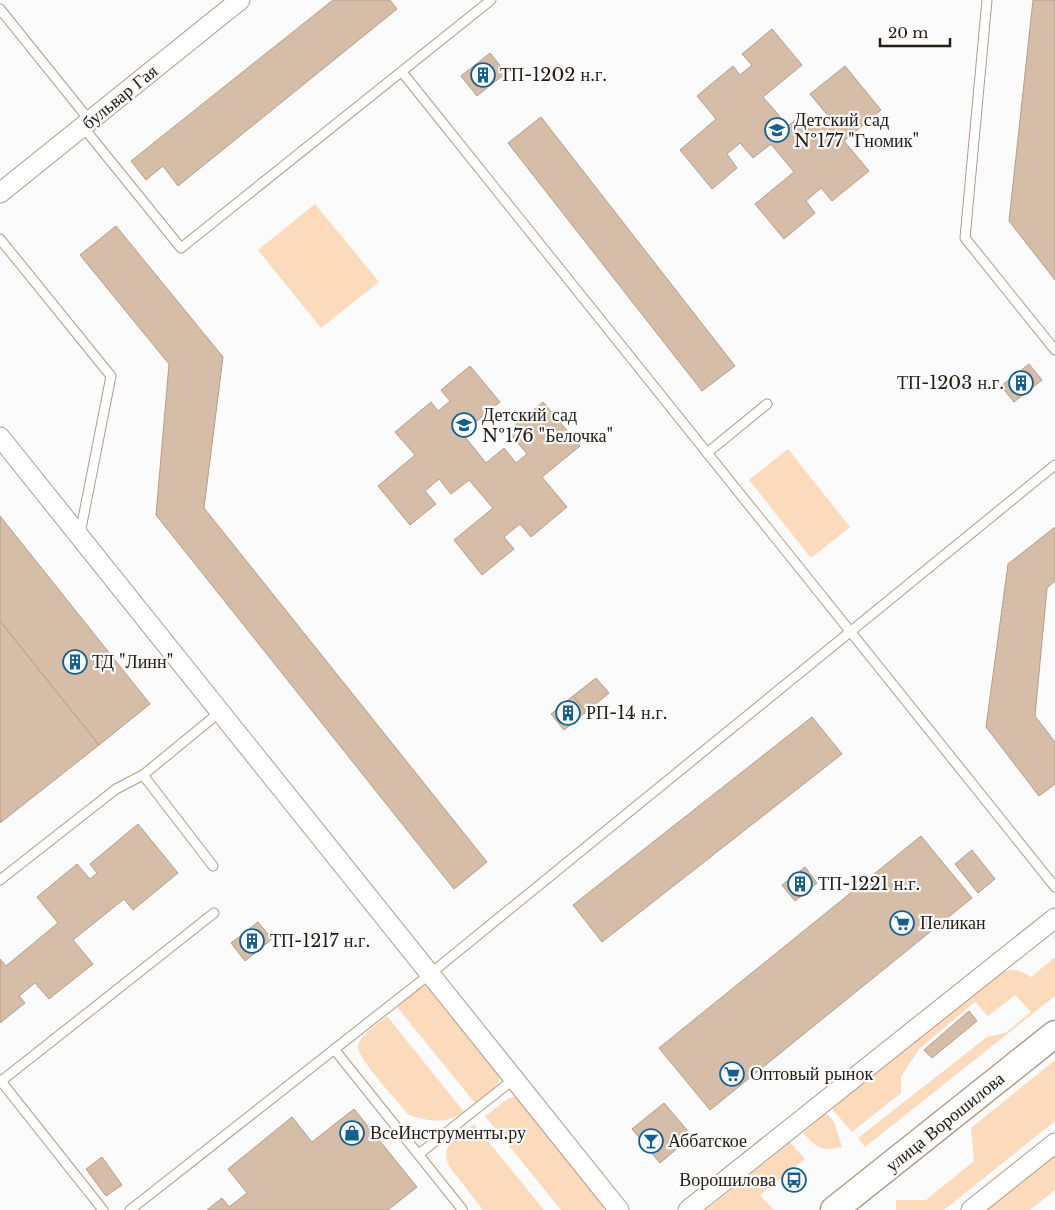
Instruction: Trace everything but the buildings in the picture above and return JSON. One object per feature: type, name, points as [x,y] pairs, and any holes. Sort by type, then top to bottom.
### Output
[{"type":"main road","name":"улица Ворошилова","points":[[834,1210],[1055,1034]]},
{"type":"street","name":"бульвар Гая","points":[[0,193],[240,0]]},
{"type":"street","points":[[0,438],[619,1210]]},
{"type":"street","points":[[688,1210],[1055,918]]},
{"type":"street","points":[[971,1210],[1055,1143]]},
{"type":"lane","points":[[0,9],[181,248],[491,0]]},
{"type":"lane","points":[[986,0],[966,238],[1055,350]]},
{"type":"lane","points":[[402,72],[1055,887]]},
{"type":"lane","points":[[0,239],[111,376],[79,536]]},
{"type":"lane","points":[[707,453],[767,404]]},
{"type":"lane","points":[[130,1210],[140,1207],[334,1049],[430,974],[1055,465]]},
{"type":"lane","points":[[0,880],[116,789],[143,775],[220,712]]},
{"type":"lane","points":[[143,775],[213,866]]},
{"type":"lane","points":[[103,1210],[0,1081],[214,914]]},
{"type":"lane","points":[[334,1049],[419,1154],[461,1210]]},
{"type":"lane","points":[[419,1154],[514,1080]]},
{"type":"shaded area","points":[[315,204],[379,282],[321,328],[258,250]]},
{"type":"shaded area","points":[[788,449],[850,527],[811,558],[749,480]]},
{"type":"shaded area","points":[[1055,957],[1055,996],[865,1147],[858,1138],[987,1037],[1005,1033],[1031,1012],[1015,995],[988,1016],[975,1002],[919,1049],[901,1077],[901,1093],[852,1132],[832,1109],[999,974],[1008,970],[1015,970],[1031,977]]},
{"type":"shaded area","points":[[430,985],[500,1074],[495,1087],[475,1103],[397,1007],[417,989]]},
{"type":"shaded area","points":[[387,1016],[464,1112],[451,1119],[437,1121],[409,1115],[380,1081],[365,1061],[358,1047],[365,1034]]},
{"type":"shaded area","points":[[1055,1060],[1055,1121],[944,1210],[896,1210],[896,1200],[926,1200],[974,1161],[971,1128]]},
{"type":"shaded area","points":[[509,1098],[519,1098],[608,1205],[602,1210],[561,1210],[485,1116]]},
{"type":"shaded area","points":[[826,1113],[834,1122],[842,1147],[820,1148],[803,1133]]},
{"type":"shaded area","points":[[474,1124],[544,1210],[483,1210],[449,1166],[447,1158],[447,1152],[452,1141]]},
{"type":"shaded area","points":[[790,1142],[805,1159],[760,1195],[774,1210],[706,1210]]},
{"type":"shaded area","points":[[1055,1155],[1055,1190],[1030,1210],[986,1210]]},
{"type":"place","name":"ТП-1202 н.г.","points":[[483,75]]},
{"type":"place","name":"Детский сад №177 \"Гномик\"","points":[[777,130]]},
{"type":"place","name":"ТП-1203 н.г.","points":[[1021,383]]},
{"type":"place","name":"Детский сад №176 \"Белочка\"","points":[[464,425]]},
{"type":"place","name":"ТД \"Линн\"","points":[[75,662]]},
{"type":"place","name":"РП-14 н.г.","points":[[568,713]]},
{"type":"place","name":"ТП-1221 н.г.","points":[[800,884]]},
{"type":"place","name":"Пеликан","points":[[902,923]]},
{"type":"place","name":"ТП-1217 н.г.","points":[[252,941]]},
{"type":"place","name":"Оптовый рынок","points":[[732,1074]]},
{"type":"place","name":"ВсеИнструменты.ру","points":[[352,1133]]},
{"type":"place","name":"Аббатское","points":[[651,1141]]},
{"type":"place","name":"Ворошилова","points":[[794,1180]]}]
